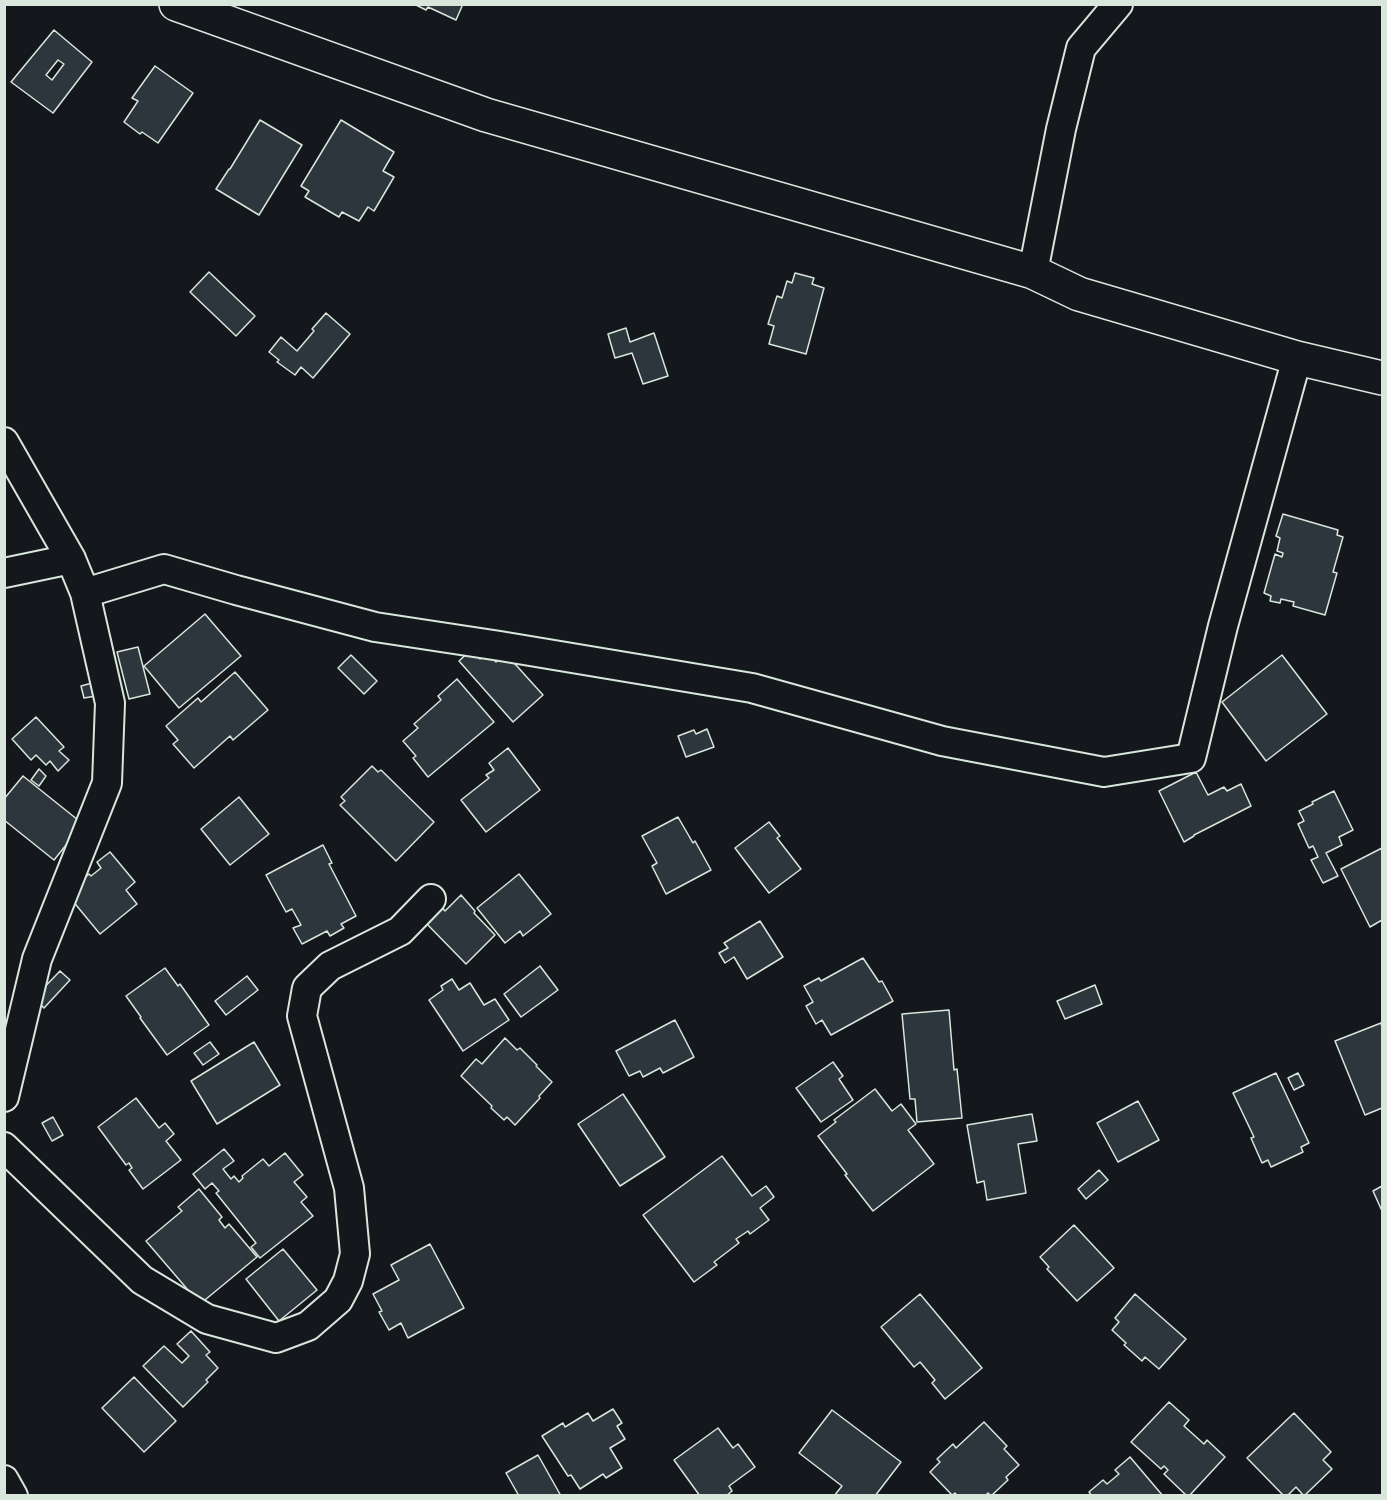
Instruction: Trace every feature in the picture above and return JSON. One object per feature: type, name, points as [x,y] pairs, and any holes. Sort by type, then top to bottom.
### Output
[{"type":"street","points":[[176,4],[486,115],[1033,272],[1079,294],[1297,358],[1383,378]]},
{"type":"street","points":[[1033,272],[1061,129],[1081,48],[1118,4]]},
{"type":"street","points":[[85,593],[164,569],[375,627],[752,688],[942,741],[1104,772],[1191,758],[1222,626],[1297,358]]},
{"type":"street","points":[[4,442],[71,559],[85,593],[110,703],[107,783],[37,959],[4,1097]]},
{"type":"street","points":[[4,573],[71,559]]},
{"type":"street","points":[[4,1147],[142,1280],[207,1319],[276,1338],[308,1326],[338,1300],[348,1281],[355,1254],[349,1188],[302,1016],[307,988],[330,966],[400,930],[430,899]]},
{"type":"street","points":[[4,1480],[13,1496]]},
{"type":"building","points":[[414,4],[463,4],[456,20],[428,7],[426,10]]},
{"type":"building","points":[[54,30],[92,62],[53,113],[11,82]],"holes":[[[58,60],[64,64],[52,80],[46,75]]]},
{"type":"building","points":[[155,66],[193,93],[158,143],[142,132],[140,134],[124,122],[138,101],[132,98]]},
{"type":"building","points":[[260,120],[302,145],[259,215],[216,189]]},
{"type":"building","points":[[341,120],[394,152],[383,171],[394,177],[374,211],[368,207],[359,221],[342,212],[339,217],[305,197],[309,191],[301,186]]},
{"type":"building","points":[[209,272],[255,316],[236,336],[190,292]]},
{"type":"building","points":[[795,273],[814,278],[812,284],[824,288],[806,354],[769,344],[774,326],[768,324],[777,296],[782,298],[787,281],[792,283]]},
{"type":"building","points":[[326,313],[350,334],[313,378],[301,367],[295,375],[277,362],[279,360],[269,352],[281,337],[297,351]]},
{"type":"building","points":[[626,328],[630,342],[654,333],[668,376],[643,384],[632,353],[615,358],[608,334]]},
{"type":"building","points":[[1283,514],[1338,530],[1337,535],[1343,537],[1333,572],[1337,573],[1325,615],[1293,606],[1294,602],[1281,599],[1280,603],[1270,601],[1271,596],[1264,593],[1275,554],[1282,557],[1283,553],[1277,551],[1280,538],[1276,536]]},
{"type":"building","points":[[205,614],[241,656],[179,708],[144,666]]},
{"type":"building","points":[[138,647],[150,694],[129,699],[117,652]]},
{"type":"building","points":[[472,649],[480,659],[487,652],[496,662],[506,654],[543,695],[513,722],[459,661]]},
{"type":"building","points":[[351,655],[377,681],[364,694],[338,668]]},
{"type":"building","points":[[1282,655],[1327,714],[1266,761],[1222,702]]},
{"type":"building","points":[[235,672],[268,710],[233,740],[230,736],[194,768],[173,744],[178,740],[166,726],[198,698],[201,702]]},
{"type":"building","points":[[457,679],[494,722],[428,777],[413,758],[416,756],[403,741],[418,728],[414,724],[441,700],[438,696]]},
{"type":"building","points":[[92,683],[96,696],[84,698],[81,686]]},
{"type":"building","points":[[36,717],[64,747],[59,751],[69,760],[58,771],[50,761],[46,765],[36,755],[31,760],[12,739]]},
{"type":"building","points":[[707,729],[714,747],[686,757],[678,736],[694,730],[696,734]]},
{"type":"building","points":[[508,748],[540,790],[486,832],[461,800],[489,778],[486,775],[494,770],[489,763]]},
{"type":"building","points":[[372,766],[378,772],[381,770],[434,822],[396,861],[340,805],[345,801],[341,797]]},
{"type":"building","points":[[39,769],[46,776],[39,786],[31,780]]},
{"type":"building","points":[[1196,772],[1208,795],[1224,787],[1227,791],[1241,784],[1251,806],[1184,842],[1159,791]]},
{"type":"building","points":[[23,776],[83,824],[54,860],[4,820],[4,799]]},
{"type":"building","points":[[1334,791],[1353,830],[1339,837],[1342,845],[1326,853],[1338,876],[1323,883],[1311,860],[1318,857],[1313,846],[1309,848],[1298,824],[1304,821],[1299,811]]},
{"type":"building","points":[[239,797],[269,834],[230,865],[201,829]]},
{"type":"building","points":[[678,817],[711,870],[666,894],[652,866],[657,863],[642,836]]},
{"type":"building","points":[[769,822],[780,836],[777,838],[801,869],[769,893],[735,848]]},
{"type":"building","points":[[323,845],[332,863],[329,864],[356,916],[341,924],[344,928],[330,936],[327,931],[302,944],[293,928],[301,925],[292,909],[286,912],[266,875]]},
{"type":"building","points":[[1382,848],[1382,920],[1370,927],[1341,869]]},
{"type":"building","points":[[110,852],[135,882],[126,890],[137,904],[100,934],[67,894],[89,874],[91,876],[101,868],[97,862]]},
{"type":"building","points":[[519,874],[551,914],[523,936],[520,931],[505,943],[477,908]]},
{"type":"building","points":[[461,895],[495,935],[466,964],[424,921],[440,905],[445,911]]},
{"type":"building","points":[[760,921],[783,957],[747,979],[734,957],[725,963],[719,953],[728,948],[724,943]]},
{"type":"building","points":[[863,958],[879,982],[882,981],[893,1001],[831,1035],[822,1020],[816,1024],[806,1006],[813,1002],[804,986],[819,978],[821,981]]},
{"type":"building","points":[[540,966],[558,990],[521,1017],[504,994]]},
{"type":"building","points":[[165,968],[178,986],[180,984],[209,1025],[167,1055],[126,996]]},
{"type":"building","points":[[60,971],[70,980],[44,1008],[34,998]]},
{"type":"building","points":[[247,976],[258,990],[226,1015],[215,1001]]},
{"type":"building","points":[[452,979],[459,990],[470,983],[484,1005],[495,999],[509,1020],[463,1051],[429,1000],[443,990],[441,986]]},
{"type":"building","points":[[1095,985],[1102,1004],[1065,1019],[1057,1001]]},
{"type":"building","points":[[949,1010],[954,1070],[957,1069],[962,1118],[917,1122],[915,1099],[910,1099],[902,1014]]},
{"type":"building","points":[[675,1020],[694,1057],[663,1073],[660,1068],[643,1077],[640,1071],[629,1076],[616,1051]]},
{"type":"building","points":[[1381,1023],[1382,1108],[1365,1115],[1335,1041]]},
{"type":"building","points":[[505,1038],[517,1050],[520,1048],[552,1082],[515,1125],[507,1117],[504,1120],[461,1076],[476,1059],[482,1064]]},
{"type":"building","points":[[210,1042],[219,1054],[203,1065],[194,1053]]},
{"type":"building","points":[[254,1042],[280,1085],[217,1124],[191,1081]]},
{"type":"building","points":[[833,1062],[843,1076],[839,1079],[853,1100],[821,1122],[796,1088]]},
{"type":"building","points":[[1276,1073],[1309,1143],[1301,1147],[1303,1152],[1271,1167],[1268,1160],[1262,1163],[1251,1138],[1254,1137],[1233,1093]]},
{"type":"building","points":[[1298,1073],[1304,1085],[1294,1090],[1288,1078]]},
{"type":"building","points":[[875,1089],[892,1111],[901,1104],[916,1124],[908,1130],[934,1164],[873,1211],[818,1136],[836,1122],[834,1120]]},
{"type":"building","points":[[623,1094],[665,1157],[620,1186],[578,1124]]},
{"type":"building","points":[[136,1098],[159,1128],[165,1123],[174,1134],[166,1141],[181,1160],[143,1189],[129,1170],[132,1168],[129,1163],[126,1165],[98,1127]]},
{"type":"building","points":[[1138,1101],[1159,1140],[1118,1162],[1097,1123]]},
{"type":"building","points":[[1032,1114],[1037,1141],[1018,1144],[1026,1193],[987,1200],[984,1181],[977,1183],[967,1125]]},
{"type":"building","points":[[53,1117],[63,1135],[52,1141],[42,1123]]},
{"type":"building","points":[[224,1149],[234,1161],[223,1169],[231,1179],[234,1176],[239,1182],[242,1176],[263,1159],[269,1166],[285,1153],[303,1175],[294,1182],[307,1197],[301,1202],[313,1216],[260,1258],[251,1247],[256,1243],[216,1193],[219,1191],[212,1183],[205,1189],[193,1174]]},
{"type":"building","points":[[722,1156],[752,1196],[766,1186],[774,1197],[760,1208],[769,1220],[750,1234],[748,1231],[736,1239],[739,1243],[714,1262],[717,1265],[694,1282],[643,1215]]},
{"type":"building","points":[[1099,1170],[1108,1180],[1086,1199],[1078,1189]]},
{"type":"building","points":[[1382,1186],[1382,1211],[1373,1191]]},
{"type":"building","points":[[199,1189],[222,1217],[219,1220],[225,1228],[229,1224],[257,1257],[200,1304],[146,1241],[182,1211],[178,1207]]},
{"type":"building","points":[[1074,1225],[1114,1268],[1077,1301],[1047,1269],[1049,1267],[1040,1257]]},
{"type":"building","points":[[430,1244],[464,1308],[408,1338],[401,1323],[389,1330],[379,1312],[382,1311],[373,1294],[399,1280],[391,1265]]},
{"type":"building","points":[[283,1249],[317,1290],[279,1321],[246,1279]]},
{"type":"building","points":[[920,1294],[982,1368],[945,1399],[932,1383],[935,1380],[920,1362],[914,1367],[881,1327]]},
{"type":"building","points":[[1135,1294],[1186,1339],[1159,1369],[1145,1357],[1142,1361],[1124,1345],[1126,1343],[1112,1330],[1119,1322],[1115,1318]]},
{"type":"building","points":[[191,1331],[210,1352],[206,1355],[218,1368],[206,1380],[208,1382],[183,1407],[143,1366],[164,1346],[182,1363],[189,1356],[177,1344]]},
{"type":"building","points":[[134,1377],[176,1421],[144,1452],[102,1408]]},
{"type":"building","points":[[1169,1402],[1189,1420],[1184,1426],[1204,1444],[1207,1440],[1225,1457],[1189,1496],[1164,1474],[1168,1470],[1164,1466],[1161,1469],[1131,1442]]},
{"type":"building","points":[[613,1409],[622,1423],[617,1426],[625,1439],[610,1448],[622,1468],[606,1478],[603,1474],[580,1489],[571,1475],[568,1476],[542,1436],[563,1423],[565,1427],[588,1413],[593,1421]]},
{"type":"building","points":[[832,1410],[901,1462],[875,1496],[834,1496],[842,1486],[799,1453]]},
{"type":"building","points":[[1294,1413],[1331,1452],[1323,1460],[1332,1469],[1304,1496],[1296,1487],[1284,1496],[1247,1458]]},
{"type":"building","points":[[984,1422],[1007,1446],[1004,1449],[1019,1465],[1006,1477],[1008,1480],[991,1496],[988,1493],[985,1496],[957,1496],[955,1493],[952,1495],[930,1472],[940,1462],[937,1459],[953,1444],[956,1448]]},
{"type":"building","points":[[718,1428],[733,1448],[738,1444],[755,1467],[729,1486],[732,1491],[726,1496],[700,1496],[674,1460]]},
{"type":"building","points":[[538,1455],[561,1496],[519,1496],[506,1473]]},
{"type":"building","points":[[1130,1457],[1163,1496],[1092,1496],[1089,1492],[1103,1480],[1107,1484],[1119,1474],[1115,1470]]}]
